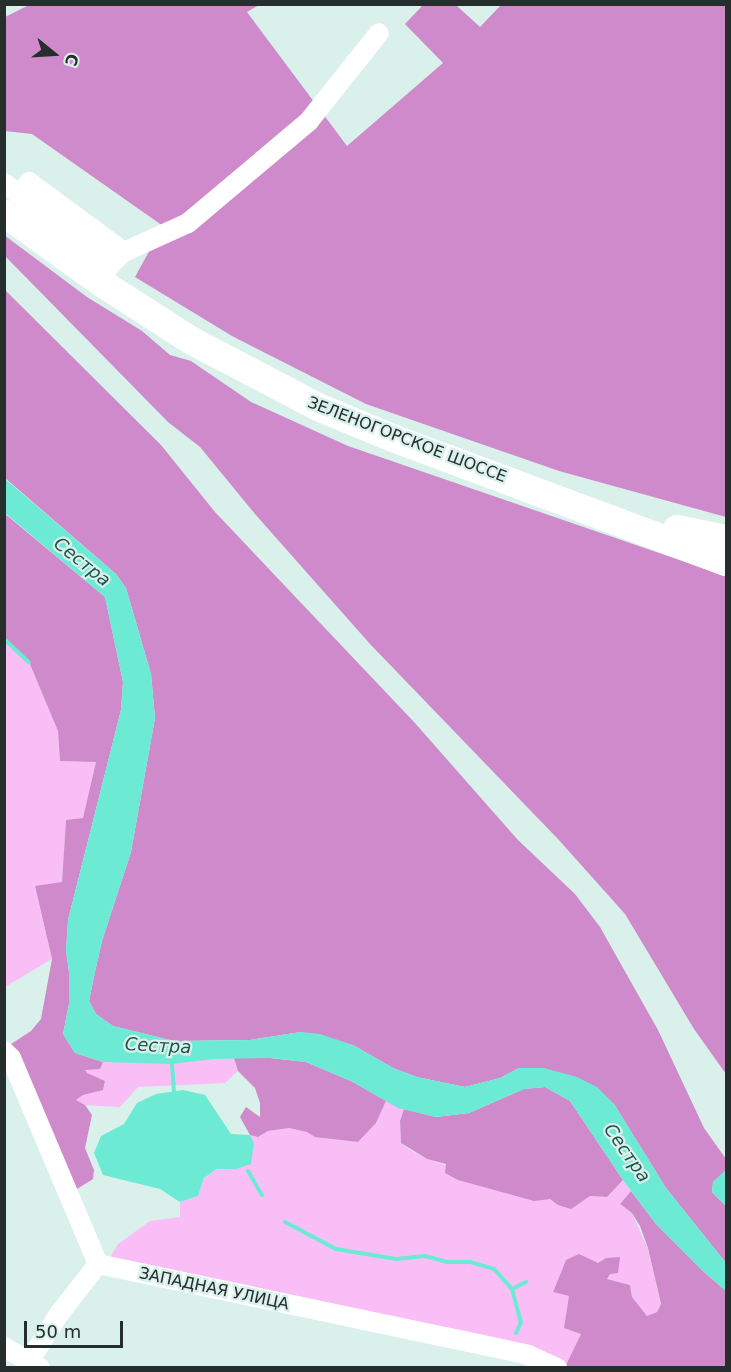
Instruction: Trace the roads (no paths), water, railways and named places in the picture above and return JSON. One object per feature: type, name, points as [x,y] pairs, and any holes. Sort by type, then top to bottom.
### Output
[{"type":"highway","name":"ЗЕЛЕНОГОРСКОЕ ШОССЕ","points":[[12,204],[112,266],[192,341],[318,407],[395,439],[605,515],[726,562]]},
{"type":"highway","name":"ЗЕЛЕНОГОРСКОЕ ШОССЕ","points":[[605,515],[726,539]]},
{"type":"street","points":[[12,204],[29,182],[112,266],[188,223],[309,120],[379,33]]},
{"type":"street","points":[[4,183],[12,204]]},
{"type":"street","points":[[4,1051],[11,1058],[98,1264],[59,1314],[34,1365],[4,1347]]},
{"type":"street","name":"ЗАПАДНАЯ УЛИЦА","points":[[98,1264],[528,1355],[557,1368]]},
{"type":"water","name":"Сестра","points":[[4,478],[116,574],[126,588],[151,674],[155,718],[131,852],[102,941],[89,1001],[96,1014],[113,1026],[174,1041],[250,1040],[301,1032],[320,1034],[353,1045],[393,1068],[417,1077],[465,1087],[500,1078],[519,1068],[544,1068],[577,1077],[597,1087],[614,1104],[666,1188],[726,1263],[726,1291],[656,1224],[623,1180],[570,1101],[545,1087],[524,1089],[469,1113],[436,1117],[398,1108],[353,1082],[306,1062],[270,1058],[214,1059],[172,1064],[103,1062],[75,1053],[63,1034],[69,1004],[69,972],[66,951],[68,920],[121,710],[123,682],[105,597],[5,513]]},
{"type":"water","points":[[183,1090],[205,1095],[231,1134],[250,1135],[254,1143],[251,1164],[236,1169],[217,1169],[204,1178],[198,1196],[180,1202],[160,1189],[103,1175],[94,1153],[101,1136],[124,1124],[137,1103],[156,1094]]},
{"type":"water","points":[[726,1170],[726,1206],[712,1192],[713,1182]]},
{"type":"waterway","points":[[4,639],[29,662]]},
{"type":"waterway","name":"Сестра","points":[[172,1064],[174,1092]]},
{"type":"waterway","points":[[248,1171],[262,1195]]},
{"type":"waterway","points":[[285,1222],[336,1249],[396,1259],[425,1256],[447,1262],[470,1262],[494,1269],[512,1289],[526,1282]]},
{"type":"waterway","points":[[512,1289],[521,1322],[516,1333]]}]
